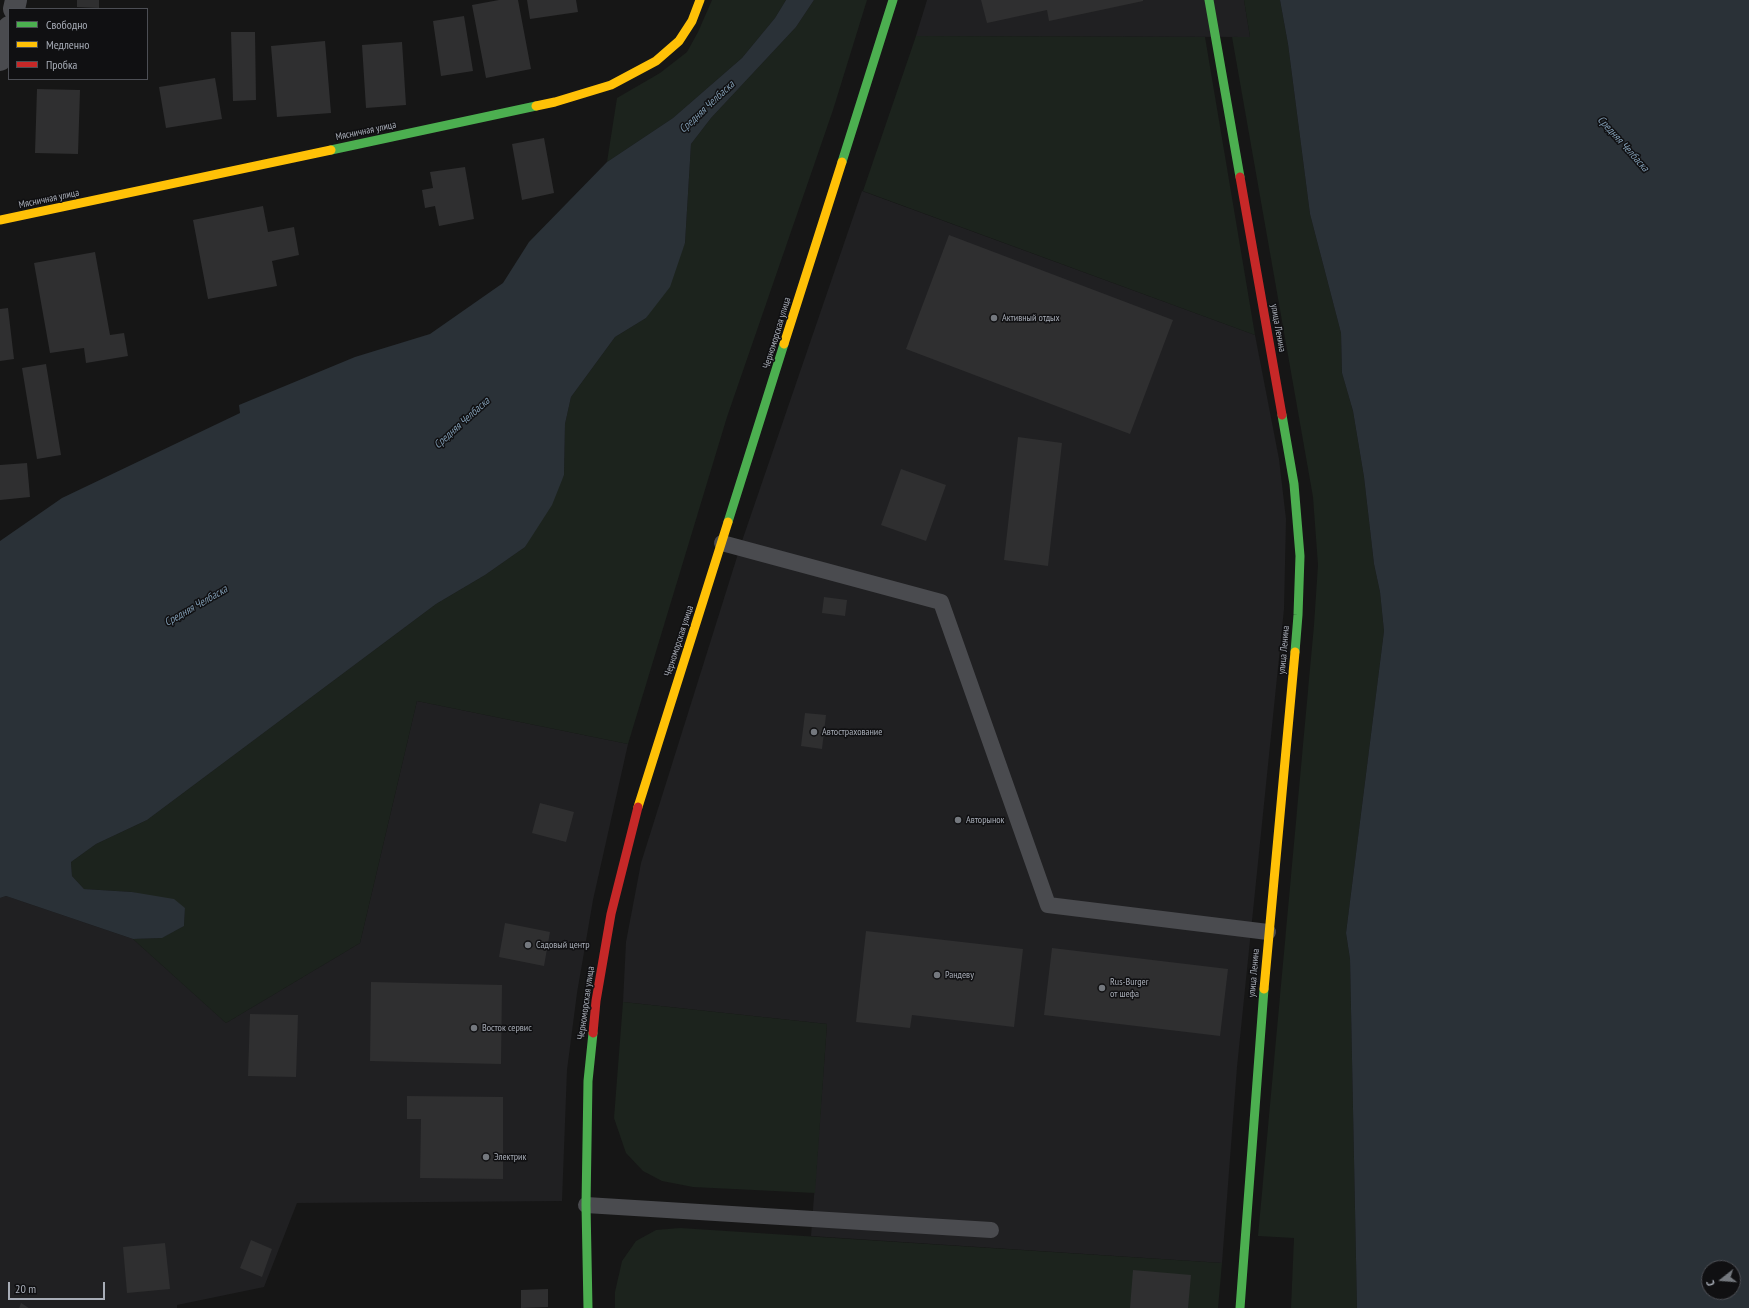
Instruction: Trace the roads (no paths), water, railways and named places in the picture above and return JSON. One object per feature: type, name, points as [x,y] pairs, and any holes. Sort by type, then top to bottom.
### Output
[{"type":"street","name":"Мясничная улица","points":[[0,220],[555,102],[611,85],[656,61],[679,41],[692,21],[700,0]]},
{"type":"street","name":"Черноморская улица","points":[[588,1308],[586,1205],[588,1081],[596,1001],[611,914],[638,808],[893,0]]},
{"type":"street","name":"улица Ленина","points":[[1209,0],[1294,484],[1300,556],[1298,616],[1268,932],[1240,1308]]},
{"type":"street","points":[[0,60],[8,31]]},
{"type":"lane","points":[[722,543],[941,602],[1048,905],[1268,932]]},
{"type":"lane","points":[[586,1205],[991,1230]]},
{"type":"water","name":"Средняя Челбаска","points":[[786,0],[814,0],[796,27],[711,118],[691,144],[685,243],[670,287],[646,318],[615,337],[571,397],[565,424],[564,475],[552,505],[525,547],[485,575],[436,604],[147,820],[96,844],[71,862],[72,876],[84,889],[132,892],[174,899],[185,908],[184,926],[162,938],[133,939],[6,896],[0,898],[0,541],[62,498],[240,413],[239,405],[355,357],[430,334],[503,283],[529,242],[607,162],[673,118],[742,58],[775,18]]},
{"type":"water","name":"Средняя Челбаска","points":[[1280,0],[1749,0],[1749,1308],[1357,1308],[1350,959],[1346,933],[1384,631],[1380,592],[1374,564],[1364,477],[1353,411],[1342,373],[1341,333],[1310,214],[1288,44]]},
{"type":"place","name":"Активный отдых","points":[[994,318]]},
{"type":"place","name":"Автострахование","points":[[814,732]]},
{"type":"place","name":"Авторынок","points":[[958,820]]},
{"type":"place","name":"Садовый центр","points":[[528,945]]},
{"type":"place","name":"Рандеву","points":[[937,975]]},
{"type":"place","name":"Rus-Burger от шефа","points":[[1102,988]]},
{"type":"place","name":"Восток сервис","points":[[474,1028]]},
{"type":"place","name":"Электрик","points":[[486,1157]]}]
